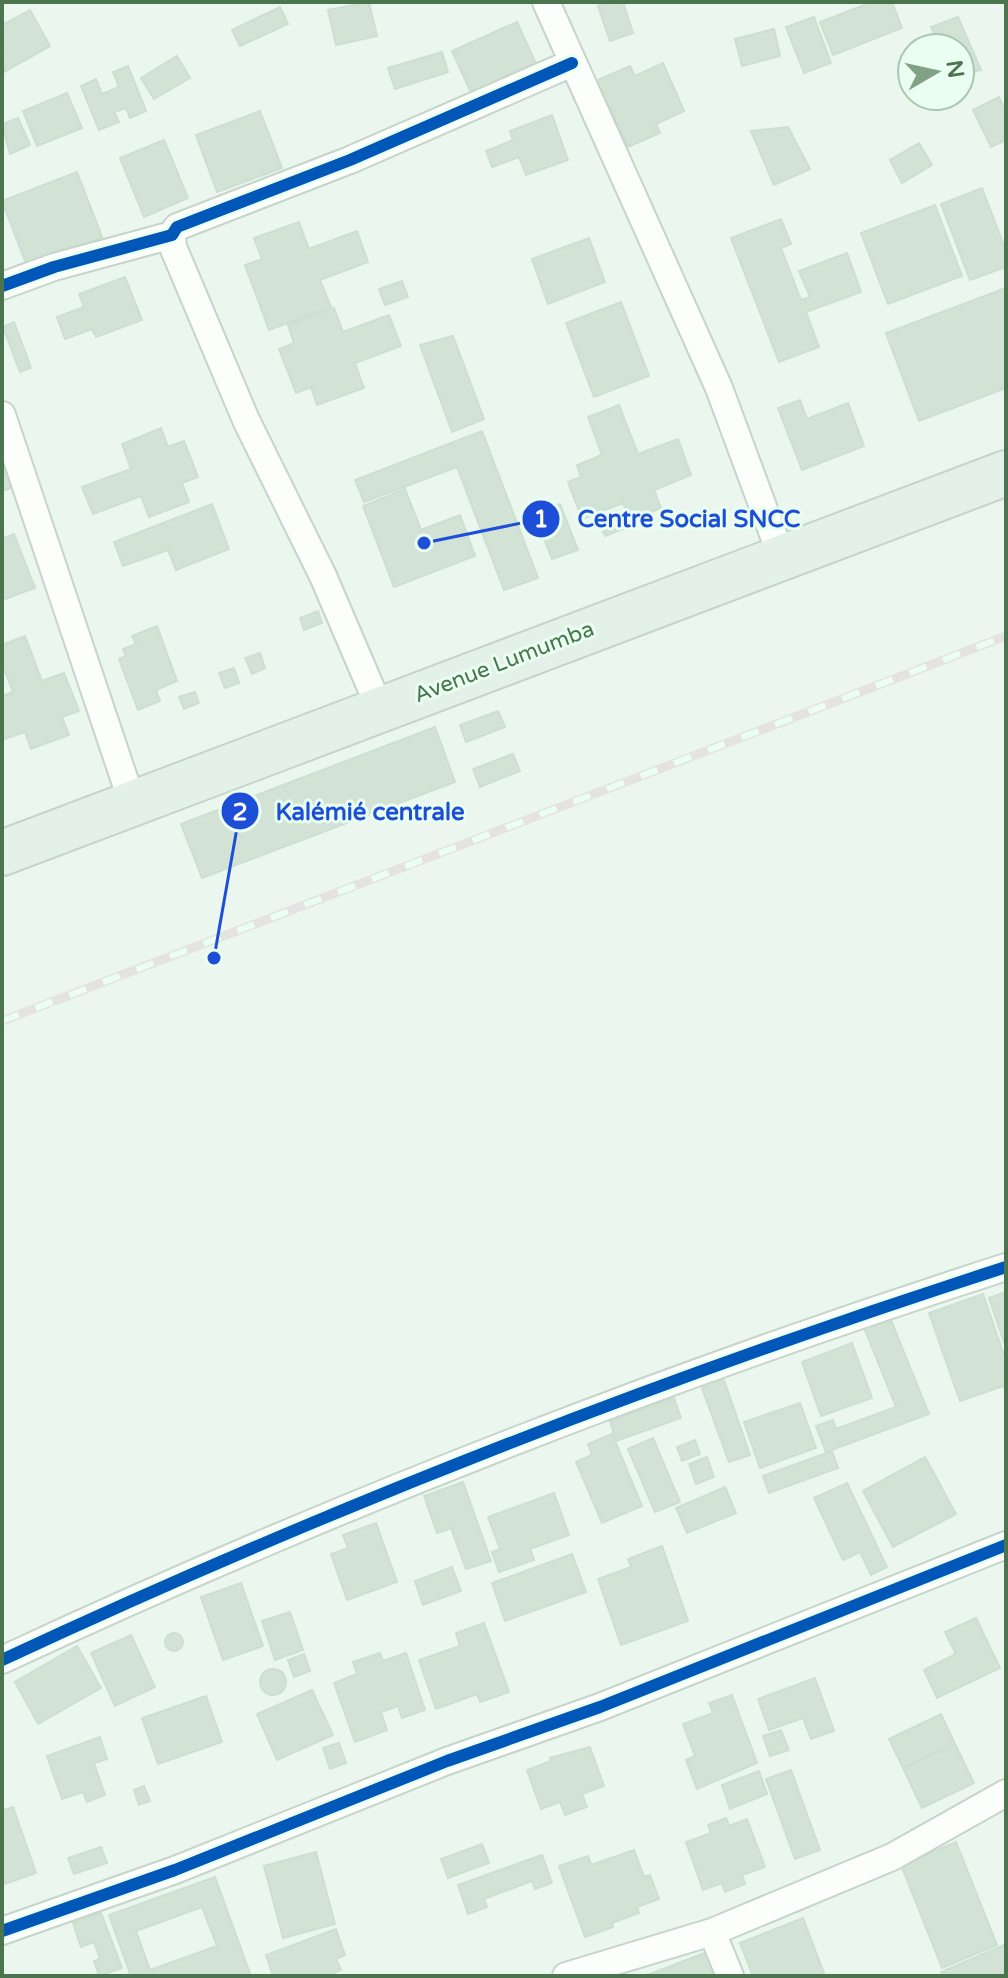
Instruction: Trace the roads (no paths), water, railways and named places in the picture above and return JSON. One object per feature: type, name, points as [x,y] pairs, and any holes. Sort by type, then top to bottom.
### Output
[{"type":"highway","name":"Avenue Lumumba","points":[[2,853],[1006,473]]},
{"type":"street","points":[[546,2],[719,388],[782,558]]},
{"type":"street","points":[[380,709],[323,576],[246,420],[173,247],[172,235],[177,227],[350,160],[572,63]]},
{"type":"street","points":[[2,286],[54,267],[172,235]]},
{"type":"street","points":[[2,415],[132,802]]},
{"type":"street","points":[[2,1660],[196,1570],[406,1483],[858,1315],[1006,1267]]},
{"type":"street","points":[[2,1931],[175,1870],[447,1761],[600,1707],[1006,1545]]},
{"type":"street","points":[[566,1976],[712,1932],[892,1857],[1006,1793]]},
{"type":"street","points":[[712,1932],[730,1976]]},
{"type":"railway","points":[[2,1021],[1006,636]]},
{"type":"place","name":"Centre Social SNCC","points":[[424,543]]},
{"type":"place","name":"Kalémié centrale","points":[[214,958]]}]
